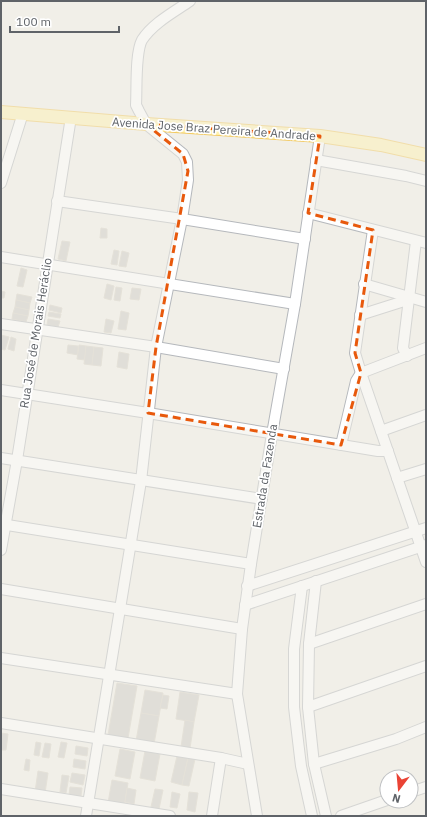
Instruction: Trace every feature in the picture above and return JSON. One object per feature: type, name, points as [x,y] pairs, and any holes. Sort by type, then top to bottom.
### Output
[{"type":"main road","name":"Avenida Jose Braz Pereira de Andrade","points":[[1,112],[320,136],[386,146],[426,155]]},
{"type":"street","points":[[86,816],[141,481],[156,347],[170,284],[188,180],[187,160],[183,154],[146,124],[136,105],[138,58],[142,42],[157,25],[169,14],[190,1]]},
{"type":"street","points":[[1,184],[3,173],[23,114]]},
{"type":"street","name":"Rua José de Morais Heráclio","points":[[1,550],[3,525],[17,460],[71,117]]},
{"type":"street","name":"Estrada da Fazenda","points":[[257,816],[237,694],[242,629],[247,586],[295,304],[320,136]]},
{"type":"street","points":[[316,160],[426,181]]},
{"type":"street","points":[[57,200],[305,240]]},
{"type":"street","points":[[308,213],[421,242],[409,296],[404,348],[407,356]]},
{"type":"street","points":[[373,230],[355,353],[416,532],[423,546],[426,562]]},
{"type":"street","points":[[1,258],[295,304]]},
{"type":"street","points":[[364,284],[426,302]]},
{"type":"street","points":[[360,315],[401,302],[409,296]]},
{"type":"street","points":[[1,324],[156,347],[284,369]]},
{"type":"street","points":[[341,445],[356,381],[361,373],[426,348]]},
{"type":"street","points":[[1,390],[27,393],[378,452],[388,450]]},
{"type":"street","points":[[381,431],[426,415]]},
{"type":"street","points":[[1,458],[262,499]]},
{"type":"street","points":[[397,478],[426,469]]},
{"type":"street","points":[[3,525],[251,564]]},
{"type":"street","points":[[247,586],[426,528]]},
{"type":"street","points":[[245,605],[423,546]]},
{"type":"street","points":[[316,581],[309,644],[308,707],[314,764],[326,816]]},
{"type":"street","points":[[302,586],[294,649],[294,707],[300,766],[312,816]]},
{"type":"street","points":[[1,590],[242,629]]},
{"type":"street","points":[[309,644],[426,604]]},
{"type":"street","points":[[1,658],[237,694]]},
{"type":"street","points":[[308,707],[426,666]]},
{"type":"street","points":[[1,723],[222,758],[248,764]]},
{"type":"street","points":[[314,764],[396,739],[426,727]]},
{"type":"street","points":[[212,816],[222,758]]},
{"type":"street","points":[[1,789],[170,816]]},
{"type":"street","points":[[341,816],[379,803]]},
{"type":"highlighted area","points":[[146,124],[320,136],[308,213],[373,230],[355,353],[361,373],[341,445],[148,413],[156,347],[188,171],[183,154]]},
{"type":"building","points":[[101,228],[107,229],[107,238],[100,238]]},
{"type":"building","points":[[62,241],[70,242],[66,261],[58,259]]},
{"type":"building","points":[[114,250],[119,251],[117,265],[111,264]]},
{"type":"building","points":[[122,251],[129,253],[126,267],[119,266]]},
{"type":"building","points":[[21,268],[27,270],[23,287],[17,286]]},
{"type":"building","points":[[107,284],[114,286],[111,300],[104,298]]},
{"type":"building","points":[[116,287],[122,288],[120,301],[114,300]]},
{"type":"building","points":[[132,288],[141,289],[139,300],[130,299]]},
{"type":"building","points":[[1,291],[5,292],[4,298],[1,298]]},
{"type":"building","points":[[17,294],[32,297],[30,303],[16,300]]},
{"type":"building","points":[[16,300],[30,303],[29,310],[15,307]]},
{"type":"building","points":[[50,305],[62,308],[61,313],[49,310]]},
{"type":"building","points":[[15,307],[29,310],[28,316],[13,313]]},
{"type":"building","points":[[121,311],[129,313],[126,330],[118,329]]},
{"type":"building","points":[[49,312],[61,314],[60,318],[48,316]]},
{"type":"building","points":[[13,313],[28,316],[26,322],[12,319]]},
{"type":"building","points":[[48,319],[60,321],[58,327],[47,325]]},
{"type":"building","points":[[106,319],[114,321],[111,333],[104,332]]},
{"type":"building","points":[[1,335],[9,337],[5,350],[1,349]]},
{"type":"building","points":[[11,337],[16,339],[14,351],[8,349]]},
{"type":"building","points":[[68,345],[78,346],[78,355],[67,353]]},
{"type":"building","points":[[79,345],[86,346],[85,360],[77,359]]},
{"type":"building","points":[[86,346],[94,347],[92,365],[84,364]]},
{"type":"building","points":[[94,347],[103,348],[101,366],[92,365]]},
{"type":"building","points":[[119,352],[129,354],[127,369],[117,367]]},
{"type":"building","points":[[117,683],[137,686],[128,738],[108,735]]},
{"type":"building","points":[[145,690],[163,693],[159,716],[141,713]]},
{"type":"building","points":[[180,692],[199,695],[194,722],[176,719]]},
{"type":"building","points":[[163,695],[169,696],[167,709],[160,708]]},
{"type":"building","points":[[141,713],[159,716],[154,744],[136,741]]},
{"type":"building","points":[[185,720],[194,722],[190,748],[181,747]]},
{"type":"building","points":[[1,733],[8,734],[6,750],[1,750]]},
{"type":"building","points":[[36,742],[41,743],[39,756],[34,755]]},
{"type":"building","points":[[61,742],[67,743],[64,758],[58,757]]},
{"type":"building","points":[[45,743],[51,744],[49,758],[42,757]]},
{"type":"building","points":[[76,746],[88,748],[87,756],[75,754]]},
{"type":"building","points":[[120,749],[135,752],[130,779],[115,776]]},
{"type":"building","points":[[145,751],[160,754],[155,781],[140,778]]},
{"type":"building","points":[[177,756],[188,758],[182,785],[171,782]]},
{"type":"building","points":[[188,758],[195,759],[189,786],[182,785]]},
{"type":"building","points":[[26,759],[30,760],[29,771],[24,770]]},
{"type":"building","points":[[74,759],[86,761],[85,769],[73,767]]},
{"type":"building","points":[[38,771],[48,773],[45,793],[35,792]]},
{"type":"building","points":[[72,773],[85,775],[83,785],[70,782]]},
{"type":"building","points":[[62,775],[69,776],[66,793],[60,792]]},
{"type":"building","points":[[112,780],[128,783],[124,807],[108,803]]},
{"type":"building","points":[[70,787],[82,788],[81,796],[69,795]]},
{"type":"building","points":[[127,788],[136,790],[134,804],[125,802]]},
{"type":"building","points":[[155,789],[163,790],[159,809],[151,807]]},
{"type":"building","points":[[172,792],[180,794],[177,808],[170,807]]},
{"type":"building","points":[[189,792],[198,793],[195,812],[187,810]]}]
